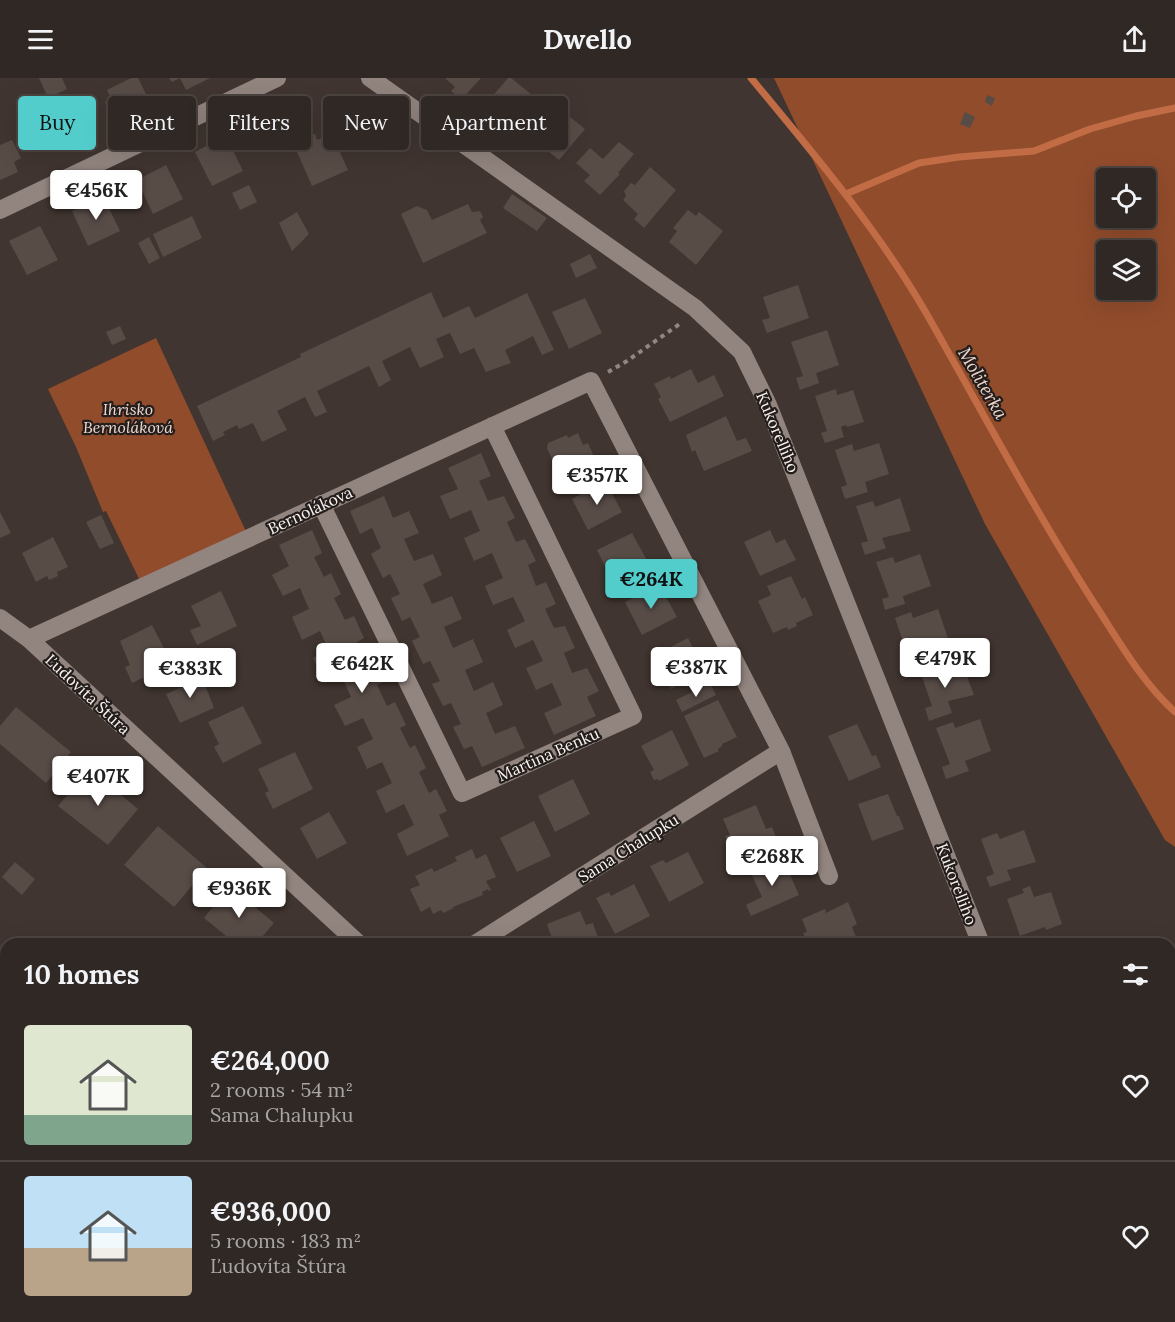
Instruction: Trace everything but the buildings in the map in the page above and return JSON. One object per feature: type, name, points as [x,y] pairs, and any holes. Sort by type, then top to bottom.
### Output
[{"type":"street","points":[[0,210],[277,78]]},
{"type":"street","name":"Kukorelliho","points":[[370,78],[694,308],[742,352],[768,405],[979,938]]},
{"type":"street","points":[[591,381],[781,751],[829,876]]},
{"type":"street","name":"Bernolákova","points":[[29,639],[591,381]]},
{"type":"street","name":"Martina Benku","points":[[321,504],[462,793],[633,716],[492,426]]},
{"type":"street","name":"Ľudovíta Štúra","points":[[0,618],[29,639],[353,938]]},
{"type":"street","name":"Sama Chalupku","points":[[485,938],[781,751]]},
{"type":"path","points":[[591,381],[627,362],[680,325],[694,308]]},
{"type":"green space","points":[[774,78],[1175,78],[1175,847],[1165,840],[985,524]]},
{"type":"green space","name":"Ihrisko Bernoláková","points":[[156,338],[249,538],[143,587],[106,511],[103,512],[76,447],[48,389]]},
{"type":"waterway","name":"Moliterka","points":[[751,78],[843,191],[886,250],[925,311],[1028,495],[1072,567],[1131,660],[1175,712]]},
{"type":"waterway","points":[[846,194],[919,163],[959,157],[1034,151],[1090,129],[1175,108]]}]
